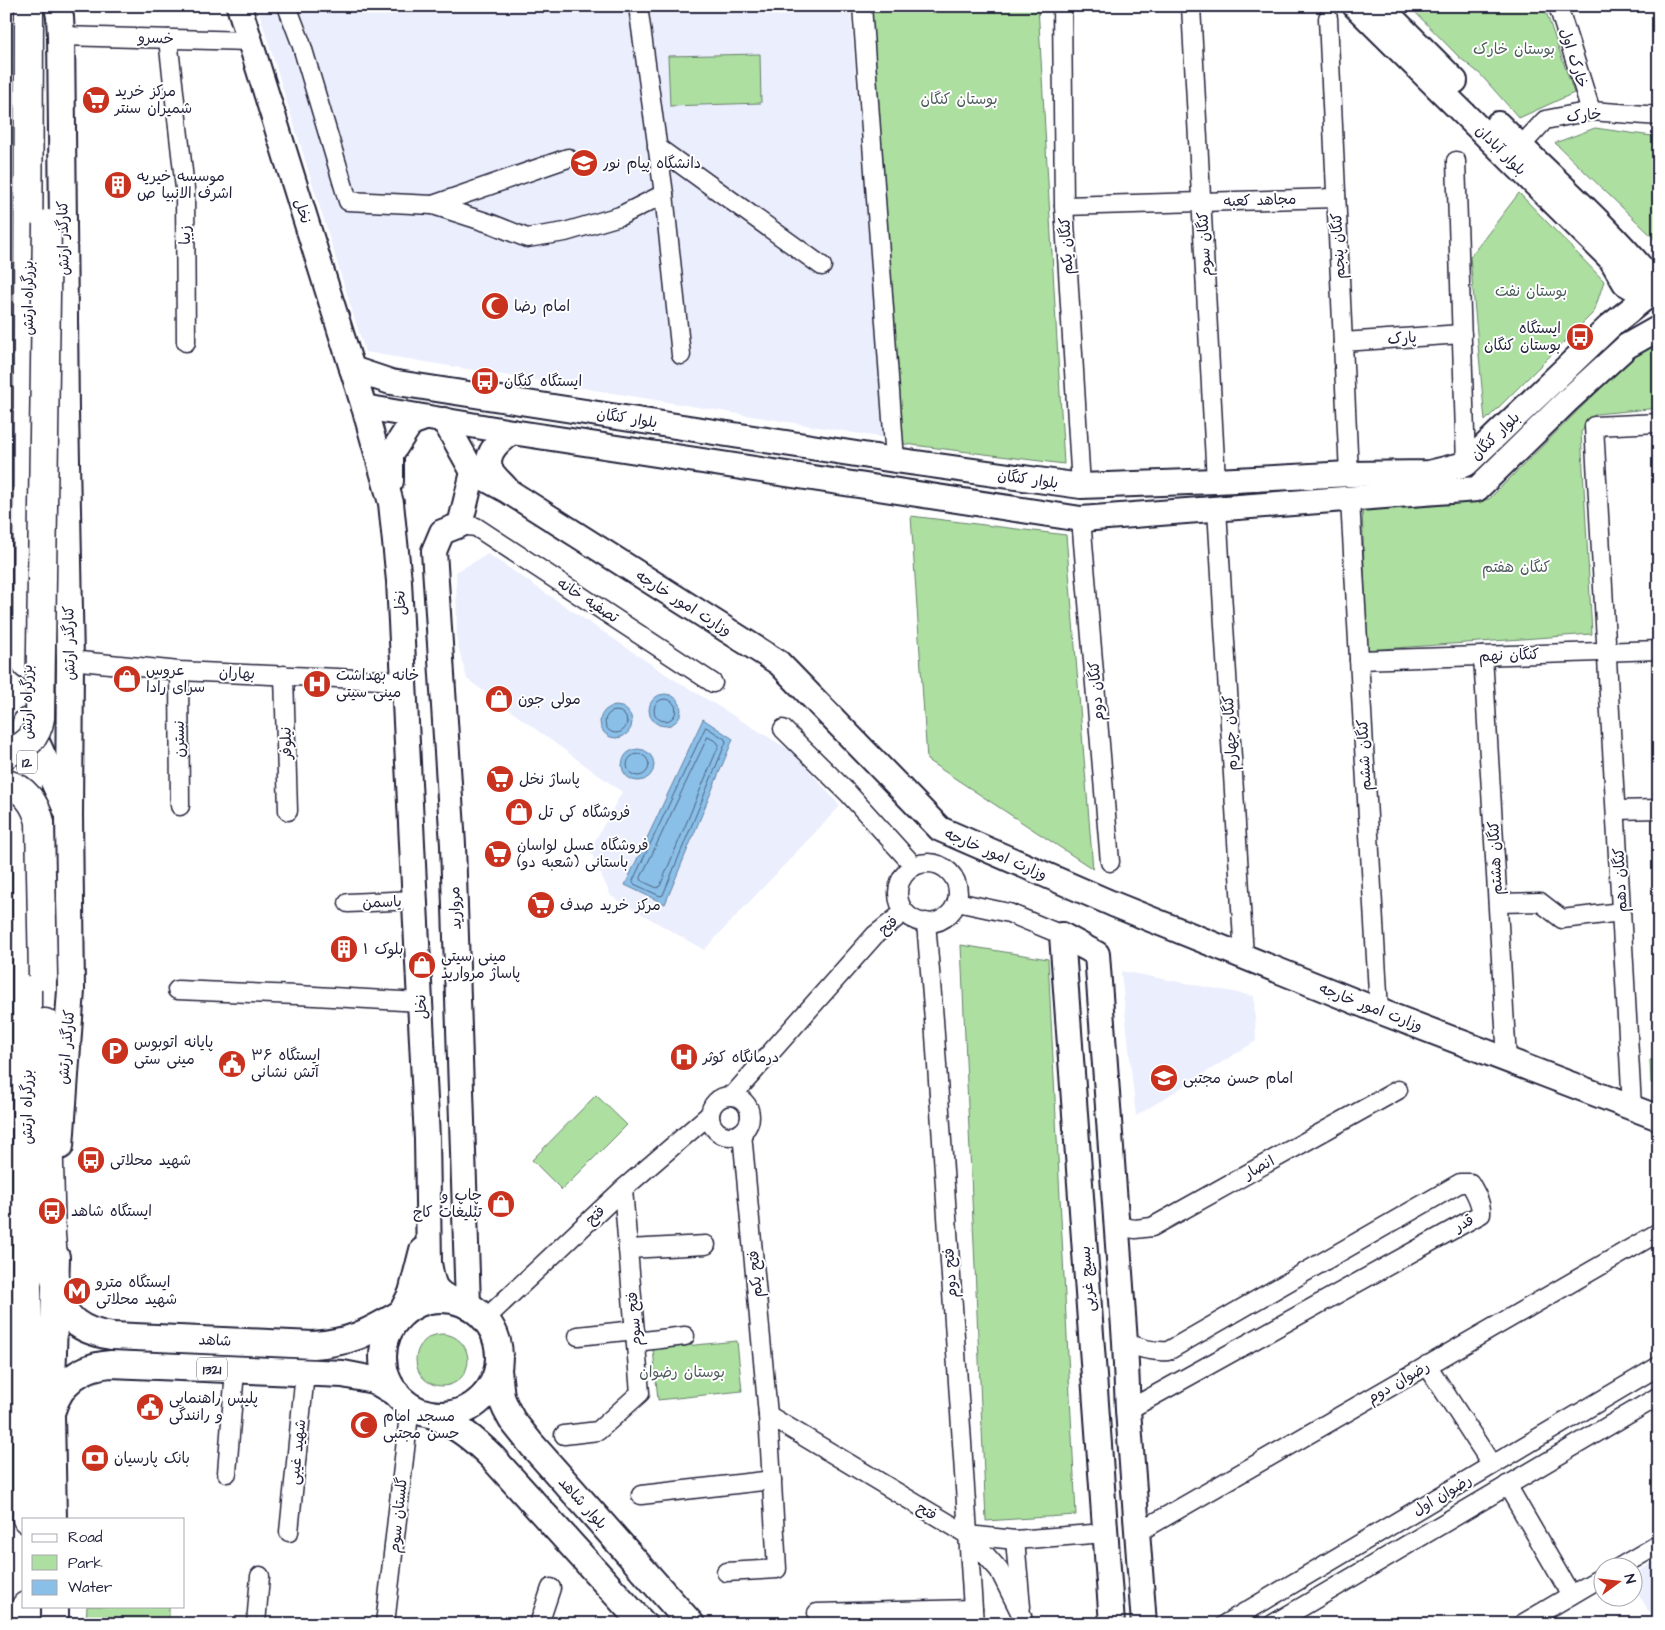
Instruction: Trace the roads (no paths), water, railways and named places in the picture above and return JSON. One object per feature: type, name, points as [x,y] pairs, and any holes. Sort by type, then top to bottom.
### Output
[{"type":"highway","name":"بزرگراه ارتش","points":[[26,1518],[29,6]]},
{"type":"highway","points":[[6,753],[21,747],[34,737],[40,718],[47,224],[44,95],[45,18],[48,6]]},
{"type":"highway","points":[[6,784],[16,788],[28,797],[36,809],[40,822],[43,976],[52,1248],[55,1279]]},
{"type":"highway","points":[[26,1608],[26,1624]]},
{"type":"main road","name":"کنارگذر ارتش","points":[[55,1279],[60,1120],[71,990],[70,660],[65,421],[61,36],[58,6]]},
{"type":"main road","name":"نخل","points":[[239,6],[364,406],[391,503],[399,581],[427,1139],[428,1222]]},
{"type":"main road","name":"بلوار آبادان","points":[[1355,6],[1515,152],[1557,179],[1639,264],[1652,295]]},
{"type":"main road","name":"بلوار آبادان","points":[[1380,6],[1515,152]]},
{"type":"main road","name":"بلوار کنگان","points":[[352,369],[391,382],[895,460],[1080,486],[1348,474],[1429,473],[1466,464],[1610,326],[1652,295]]},
{"type":"main road","name":"بلوار کنگان","points":[[364,406],[512,432],[1081,519],[1476,489],[1626,346],[1659,328]]},
{"type":"main road","points":[[391,382],[379,386],[378,396],[385,404],[401,414]]},
{"type":"main road","points":[[576,442],[584,411]]},
{"type":"main road","points":[[391,503],[391,454],[411,423],[435,419],[473,472],[460,525]]},
{"type":"main road","points":[[508,491],[490,470],[489,458],[499,441],[512,432]]},
{"type":"main road","name":"وزارت امور خارجه","points":[[473,472],[508,491],[779,663],[940,830],[1113,904],[1244,957],[1379,1011],[1659,1118]]},
{"type":"main road","points":[[1348,474],[1350,500]]},
{"type":"main road","points":[[1080,486],[1081,519]]},
{"type":"main road","name":"مروارید","points":[[460,525],[442,532],[434,551],[453,845],[468,1308]]},
{"type":"main road","points":[[27,722],[69,816]]},
{"type":"main road","points":[[1062,935],[1097,954],[1144,1624]]},
{"type":"main road","name":"بسیج غربی","points":[[1062,935],[1112,1624]]},
{"type":"main road","points":[[428,1222],[429,1263],[433,1282],[439,1293],[468,1308],[494,1334],[498,1352],[498,1370],[491,1386],[481,1399],[467,1409],[450,1414],[413,1405],[388,1380],[383,1366],[383,1350],[386,1336],[412,1293],[416,1281],[428,1222]]},
{"type":"main road","points":[[53,1518],[51,1415],[55,1279]]},
{"type":"main road","name":"شاهد","points":[[55,1279],[59,1303],[68,1316],[80,1326],[112,1336],[328,1344],[361,1336],[400,1314]]},
{"type":"main road","points":[[400,1314],[415,1304],[433,1299],[468,1308]]},
{"type":"main road","points":[[111,1364],[104,1362],[100,1358],[98,1350],[100,1342],[104,1338],[112,1336]]},
{"type":"main road","name":"شاهد","points":[[51,1415],[58,1396],[71,1379],[88,1368],[111,1364],[343,1374],[374,1380],[413,1405]]},
{"type":"main road","name":"بلوار شاهد","points":[[498,1370],[502,1396],[512,1420],[691,1624]]},
{"type":"main road","name":"1321","points":[[413,1405],[457,1426],[492,1456],[642,1624]]},
{"type":"main road","points":[[1105,1533],[1137,1533]]},
{"type":"main road","points":[[55,1608],[56,1624]]},
{"type":"street","points":[[287,6],[300,42],[348,201],[433,205],[492,224],[527,238],[565,232],[620,216],[664,194]]},
{"type":"street","points":[[638,6],[664,194],[682,355]]},
{"type":"street","points":[[862,6],[895,460]]},
{"type":"street","name":"کنگان یکم","points":[[1062,6],[1064,206],[1080,486]]},
{"type":"street","name":"کنگان سوم","points":[[1191,6],[1216,481]]},
{"type":"street","name":"خارک اول","points":[[1558,6],[1591,111]]},
{"type":"street","name":"کنگان پنجم","points":[[1328,18],[1348,474]]},
{"type":"street","name":"خسرو","points":[[61,36],[250,41]]},
{"type":"street","name":"زیبا","points":[[168,39],[185,189],[186,342]]},
{"type":"street","name":"خارک","points":[[1515,152],[1545,120],[1591,111],[1659,116]]},
{"type":"street","points":[[658,147],[822,266]]},
{"type":"street","points":[[433,205],[568,158]]},
{"type":"street","points":[[1456,161],[1466,464]]},
{"type":"street","name":"مجاهد کعبه","points":[[1064,206],[1336,198]]},
{"type":"street","name":"پارک","points":[[1343,342],[1462,334]]},
{"type":"street","name":"کنگان دهم","points":[[1632,1107],[1594,426],[1659,423]]},
{"type":"street","name":"کنگان ششم","points":[[1350,500],[1379,1011]]},
{"type":"street","name":"کنگان چهارم","points":[[1217,509],[1244,957]]},
{"type":"street","name":"کنگان دوم","points":[[1081,519],[1110,862]]},
{"type":"street","name":"تصفیه خانه","points":[[460,525],[476,527],[714,683]]},
{"type":"street","name":"کنگان نهم","points":[[1359,660],[1659,650]]},
{"type":"street","name":"کنگان هشتم","points":[[1483,656],[1507,1060]]},
{"type":"street","name":"بهاران","points":[[70,660],[178,671],[404,680]]},
{"type":"street","name":"نسترن","points":[[178,671],[180,806]]},
{"type":"street","name":"نیلوفر","points":[[284,675],[288,811]]},
{"type":"street","points":[[783,729],[848,793],[914,866]]},
{"type":"street","points":[[1616,810],[1659,809]]},
{"type":"street","points":[[923,863],[933,863],[947,870],[956,882],[958,891],[957,902],[953,910],[938,922],[920,922],[904,912],[898,896],[901,878],[914,866],[923,863]]},
{"type":"street","name":"یاسمن","points":[[348,903],[415,900]]},
{"type":"street","points":[[957,902],[1009,913],[1062,935]]},
{"type":"street","points":[[1498,903],[1540,902],[1562,918],[1622,912]]},
{"type":"street","name":"فتح","points":[[733,1095],[876,935],[904,912]]},
{"type":"street","name":"فتح دوم","points":[[926,922],[973,1616]]},
{"type":"street","points":[[177,990],[420,1002]]},
{"type":"street","name":"انصار","points":[[1116,1226],[1135,1229],[1152,1227],[1398,1090]]},
{"type":"street","points":[[726,1095],[733,1095],[745,1102],[750,1115],[750,1122],[742,1133],[736,1136],[723,1135],[713,1127],[709,1115],[714,1102],[726,1095]]},
{"type":"street","name":"فتح","points":[[468,1308],[623,1189],[709,1115]]},
{"type":"street","name":"فتح یکم","points":[[726,1572],[778,1569],[768,1415],[742,1133]]},
{"type":"street","name":"قدر","points":[[1125,1342],[1140,1349],[1153,1352],[1168,1351],[1460,1182],[1470,1183],[1476,1194],[1481,1214],[1128,1410]]},
{"type":"street","name":"فتح سوم","points":[[564,1435],[598,1431],[640,1393],[623,1189]]},
{"type":"street","name":"رضوان دوم","points":[[1137,1533],[1659,1232]]},
{"type":"street","points":[[628,1249],[706,1244]]},
{"type":"street","points":[[578,1336],[685,1336]]},
{"type":"street","points":[[1427,1365],[1492,1465]]},
{"type":"street","name":"رضوان اول","points":[[1225,1624],[1659,1366]]},
{"type":"street","points":[[227,1473],[235,1370]]},
{"type":"street","name":"شهید غیبی","points":[[289,1532],[305,1373]]},
{"type":"street","name":"رضوان اول","points":[[1273,1624],[1659,1396]]},
{"type":"street","name":"گلستان سوم","points":[[385,1624],[413,1405]]},
{"type":"street","name":"فتح","points":[[768,1415],[968,1535],[1015,1540],[1105,1533]]},
{"type":"street","points":[[641,1495],[772,1480]]},
{"type":"street","points":[[1507,1485],[1571,1595]]},
{"type":"street","points":[[968,1535],[999,1570],[1022,1620]]},
{"type":"street","points":[[1015,1540],[1022,1620]]},
{"type":"street","points":[[1635,1558],[1659,1544]]},
{"type":"street","points":[[256,1624],[260,1576]]},
{"type":"street","points":[[1522,1624],[1592,1583]]},
{"type":"street","points":[[539,1624],[551,1588]]},
{"type":"street","points":[[817,1613],[973,1616]]},
{"type":"water","points":[[665,694],[671,695],[676,699],[680,704],[680,716],[676,721],[671,725],[665,726],[659,725],[654,721],[650,716],[649,710],[650,704],[654,699],[659,695]]},
{"type":"water","points":[[616,706],[622,707],[627,711],[631,716],[631,728],[627,733],[622,737],[616,738],[610,737],[605,733],[601,728],[600,722],[601,716],[605,711],[610,707]]},
{"type":"water","points":[[703,719],[733,739],[665,904],[625,885]]},
{"type":"water","points":[[638,749],[644,750],[649,754],[653,759],[653,771],[649,776],[644,780],[638,781],[632,780],[627,776],[623,771],[622,765],[623,759],[627,754],[632,750]]},
{"type":"place","name":"مرکز خرید شمیران سنتر","points":[[96,100]]},
{"type":"place","name":"دانشگاه پیام نور","points":[[584,163]]},
{"type":"place","name":"موسسه خیریه اشرف الانبیا ص","points":[[118,185]]},
{"type":"place","name":"امام رضا","points":[[495,306]]},
{"type":"place","name":"ایستگاه بوستان کنگان","points":[[1580,337]]},
{"type":"place","name":"ایستگاه کنگان","points":[[485,381]]},
{"type":"place","name":"عروس سرای رادا","points":[[127,679]]},
{"type":"place","name":"خانه بهداشت مینی سیتی","points":[[317,684]]},
{"type":"place","name":"مولی جون","points":[[499,699]]},
{"type":"place","name":"پاساژ نخل","points":[[500,779]]},
{"type":"place","name":"فروشگاه کی تل","points":[[519,812]]},
{"type":"place","name":"فروشگاه عسل لواسان باستانی (شعبه دو)","points":[[498,854]]},
{"type":"place","name":"مرکز خرید صدف","points":[[541,905]]},
{"type":"place","name":"۱ بلوک","points":[[344,949]]},
{"type":"place","name":"مینی سیتی پاساژ مروارید","points":[[422,965]]},
{"type":"place","name":"پایانه اتوبوس مینی ستی","points":[[115,1051]]},
{"type":"place","name":"درمانگاه کوثر","points":[[684,1057]]},
{"type":"place","name":"ایستگاه ۳۶ آتش نشانی","points":[[232,1064]]},
{"type":"place","name":"امام حسن مجتبی","points":[[1164,1078]]},
{"type":"place","name":"شهید محلاتی","points":[[91,1160]]},
{"type":"place","name":"چاپ و تبلیغات کاج","points":[[501,1204]]},
{"type":"place","name":"ایستگاه شاهد","points":[[52,1211]]},
{"type":"place","name":"ایستگاه مترو شهید محلاتی","points":[[77,1291]]},
{"type":"place","name":"پلیس راهنمایی و رانندگی","points":[[150,1407]]},
{"type":"place","name":"مسجد امام حسن مجتبی","points":[[364,1425]]},
{"type":"place","name":"بانک پارسیان","points":[[95,1458]]},
{"type":"park label","name":"بوستان خارک","points":[[1514,49]]},
{"type":"park label","name":"بوستان کنگان","points":[[959,99]]},
{"type":"park label","name":"بوستان نفت","points":[[1531,291]]},
{"type":"park label","name":"کنگان هفتم","points":[[1516,567]]},
{"type":"park label","name":"بوستان رضوان","points":[[682,1372]]}]
